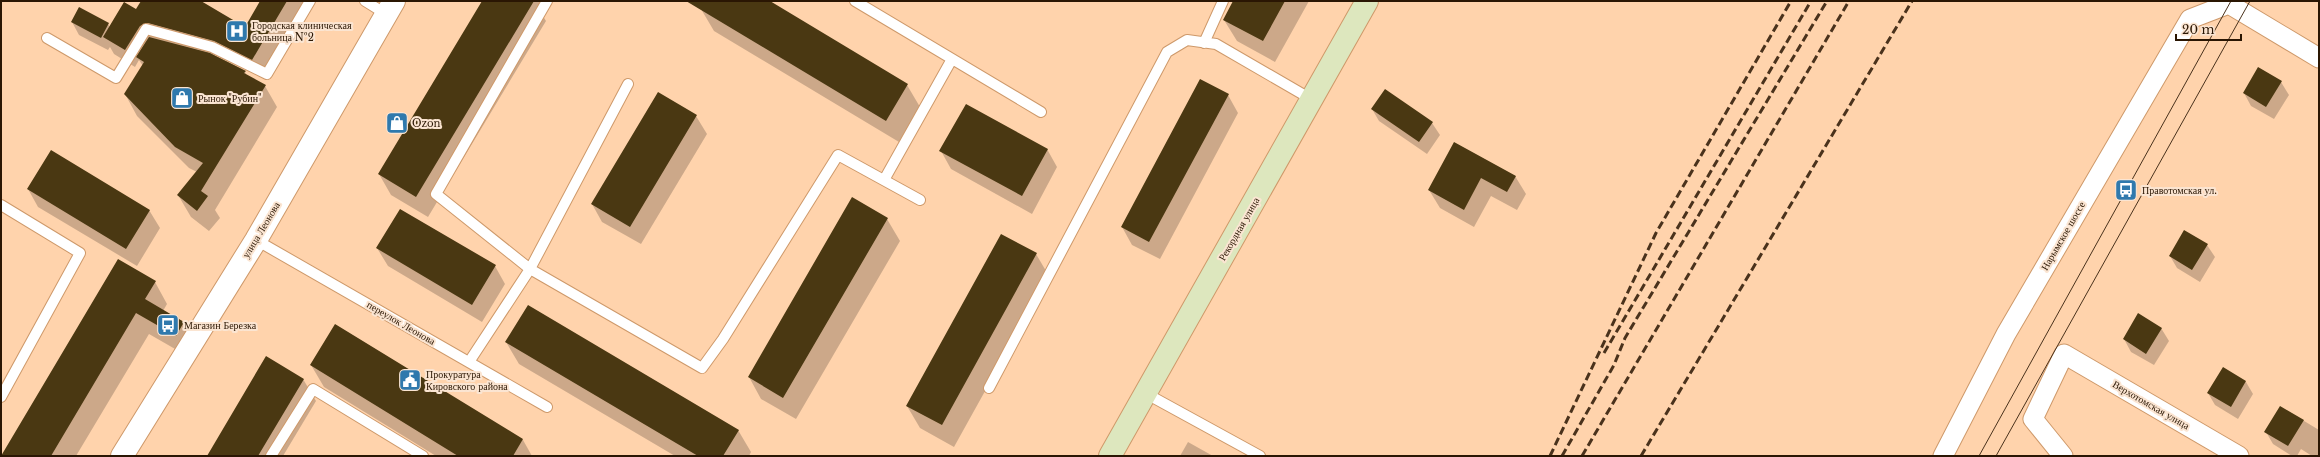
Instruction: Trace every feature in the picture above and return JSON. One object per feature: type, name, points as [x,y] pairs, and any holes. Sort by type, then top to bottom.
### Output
[{"type":"main road","name":"Рекордная улица","points":[[1110,456],[1367,1]]},
{"type":"street","name":"Нарымское шоссе","points":[[1943,456],[2006,334],[2190,19],[2229,4],[2319,58]]},
{"type":"street","name":"улица Леонова","points":[[122,456],[256,240],[390,8]]},
{"type":"street","name":"Верхотомская улица","points":[[2063,456],[2033,419],[2064,354],[2238,456]]},
{"type":"lane","points":[[47,38],[116,78],[146,28],[212,47],[267,74],[310,1]]},
{"type":"lane","points":[[365,1],[390,8]]},
{"type":"lane","points":[[547,1],[436,194],[530,269],[702,368],[723,340],[838,155],[920,200]]},
{"type":"lane","points":[[855,1],[1041,112]]},
{"type":"lane","points":[[1204,42],[1223,1]]},
{"type":"lane","points":[[989,388],[1167,52],[1187,40],[1216,44],[1312,99]]},
{"type":"lane","points":[[884,180],[952,59]]},
{"type":"lane","points":[[469,362],[530,269],[628,84]]},
{"type":"lane","points":[[1,205],[80,253],[1,397]]},
{"type":"lane","name":"переулок Леонова","points":[[256,240],[547,407]]},
{"type":"lane","points":[[271,456],[313,390],[423,456]]},
{"type":"lane","points":[[1145,393],[1260,456]]},
{"type":"building","points":[[141,1],[201,1],[245,27],[260,1],[287,1],[252,60],[214,41],[148,23],[140,26],[125,50],[103,37],[124,2],[136,9]]},
{"type":"building","points":[[482,1],[534,1],[416,197],[378,174]]},
{"type":"building","points":[[686,1],[770,1],[908,84],[886,121]]},
{"type":"building","points":[[1233,1],[1285,1],[1263,41],[1223,20]]},
{"type":"building","points":[[79,7],[109,23],[101,38],[71,22]]},
{"type":"building","name":"Рынок \"Рубин\"","points":[[149,37],[210,53],[246,71],[244,73],[266,85],[201,191],[208,196],[197,211],[177,195],[203,163],[175,147],[124,94],[144,62],[136,57]]},
{"type":"building","points":[[2258,67],[2282,81],[2266,107],[2243,93]]},
{"type":"building","points":[[1200,79],[1229,94],[1149,242],[1121,227]]},
{"type":"building","points":[[1385,89],[1433,122],[1419,142],[1371,109]]},
{"type":"building","points":[[658,92],[697,115],[630,227],[591,204]]},
{"type":"building","points":[[966,104],[1048,149],[1022,196],[939,151]]},
{"type":"building","points":[[1454,142],[1516,176],[1507,192],[1481,178],[1464,210],[1428,190]]},
{"type":"building","points":[[51,150],[150,210],[126,249],[27,189]]},
{"type":"building","points":[[852,197],[888,218],[783,398],[748,377]]},
{"type":"building","points":[[400,209],[496,265],[472,305],[376,248]]},
{"type":"building","points":[[2184,230],[2208,244],[2192,270],[2169,256]]},
{"type":"building","points":[[1001,234],[1037,253],[942,425],[906,406]]},
{"type":"building","points":[[118,259],[156,281],[145,299],[184,322],[176,336],[136,313],[51,456],[1,456]]},
{"type":"building","points":[[528,305],[739,430],[723,456],[698,456],[505,342]]},
{"type":"building","points":[[2138,313],[2162,328],[2146,354],[2123,339]]},
{"type":"building","points":[[335,324],[523,439],[513,456],[458,456],[310,365]]},
{"type":"building","points":[[266,356],[304,379],[258,456],[207,456]]},
{"type":"building","points":[[2223,367],[2246,381],[2231,407],[2207,393]]},
{"type":"building","points":[[2280,406],[2304,420],[2288,446],[2264,432]]},
{"type":"tram line","points":[[1979,456],[2231,1]]},
{"type":"tram line","points":[[1996,456],[2250,1]]},
{"type":"railway","points":[[1550,456],[1656,233],[1791,1]]},
{"type":"railway","points":[[1604,353],[1811,1]]},
{"type":"railway","points":[[1562,456],[1614,365],[1625,338],[1827,1]]},
{"type":"railway","points":[[1582,456],[1849,1]]},
{"type":"railway","points":[[1641,456],[1912,1]]},
{"type":"place","name":"Городская клиническая больница №2","points":[[237,31]]},
{"type":"place","name":"Рынок \"Рубин\"","points":[[182,98]]},
{"type":"place","name":"Ozon","points":[[397,123]]},
{"type":"place","name":"Правотомская ул.","points":[[2126,190]]},
{"type":"place","name":"Магазин Березка","points":[[168,325]]},
{"type":"place","name":"Прокуратура Кировского района","points":[[410,380]]}]
